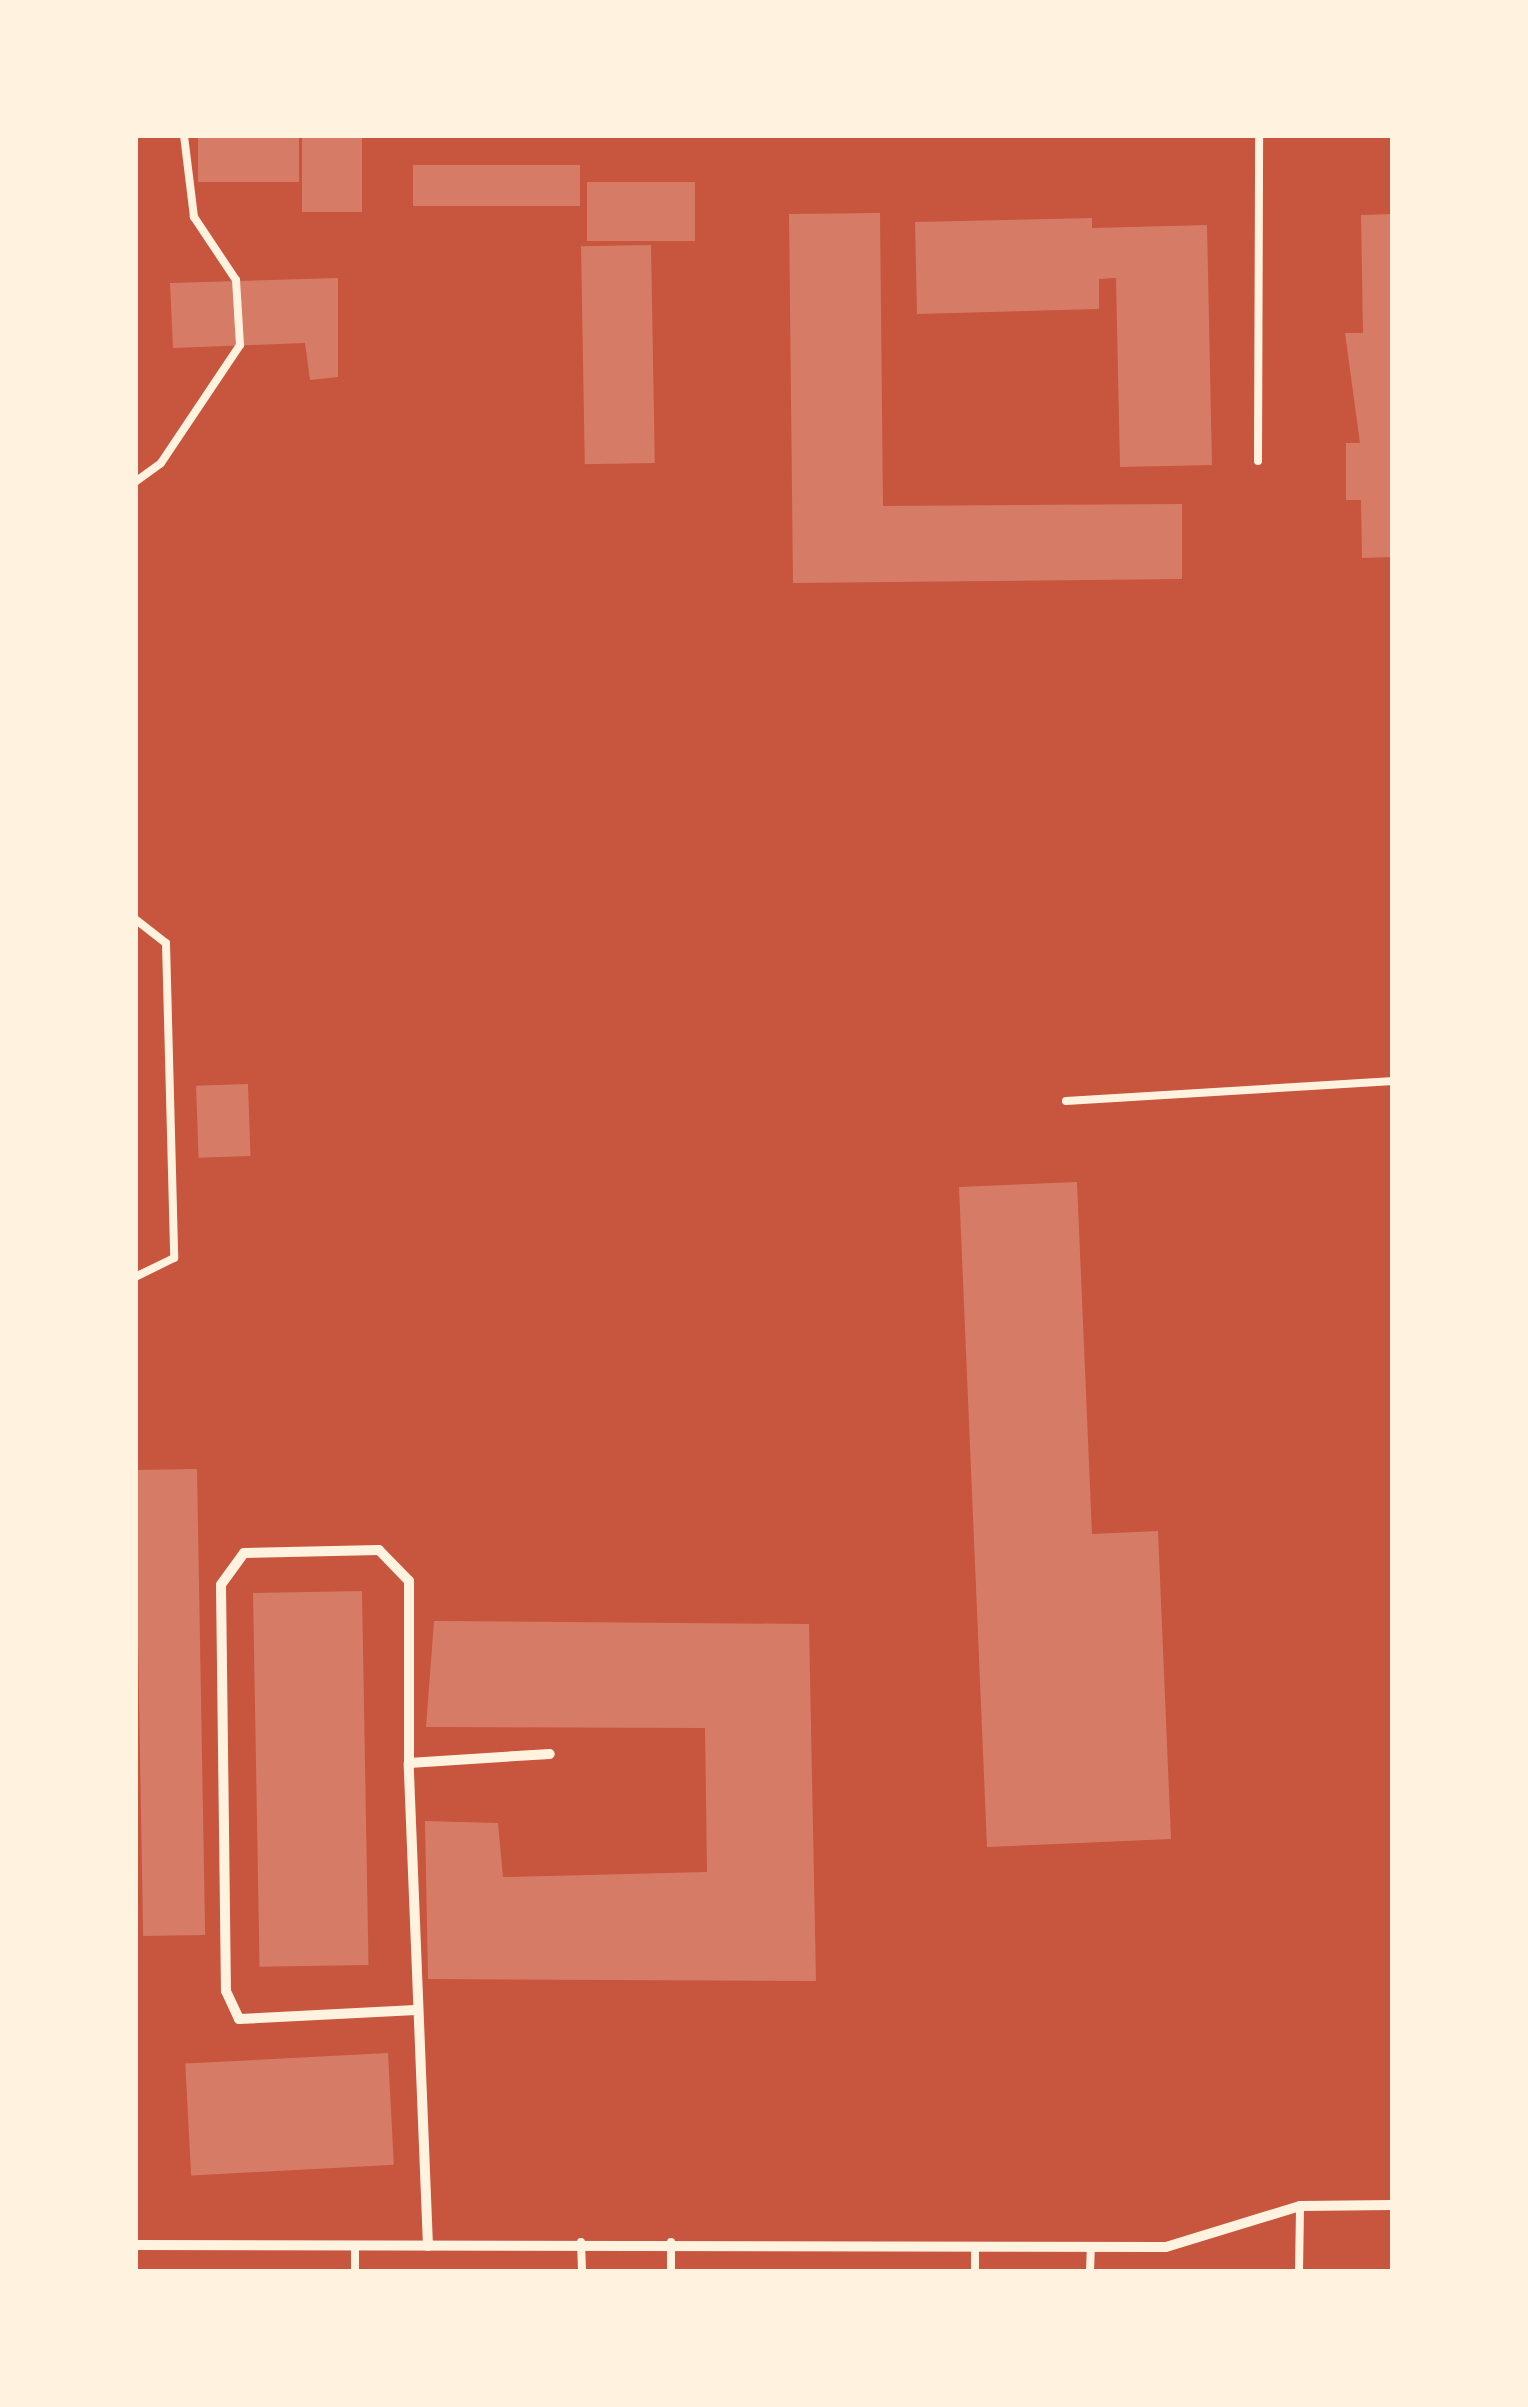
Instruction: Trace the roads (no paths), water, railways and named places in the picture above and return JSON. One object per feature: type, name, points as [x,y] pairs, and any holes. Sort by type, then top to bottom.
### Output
[{"type":"street","points":[[416,2010],[239,2019],[226,1991],[221,1585],[244,1553],[379,1550],[409,1581],[416,2010],[428,2246]]},
{"type":"street","points":[[410,1763],[550,1754]]},
{"type":"street","points":[[135,2245],[354,2250],[581,2242],[975,2249],[1166,2247],[1300,2206],[1393,2205]]},
{"type":"lane","points":[[135,482],[161,463],[240,345],[236,280],[194,216],[184,135]]},
{"type":"lane","points":[[1258,461],[1260,135]]},
{"type":"lane","points":[[135,919],[166,943],[174,1258],[135,1278]]},
{"type":"lane","points":[[1066,1102],[1393,1081]]},
{"type":"lane","points":[[1299,2272],[1300,2206]]},
{"type":"lane","points":[[581,2242],[582,2272]]},
{"type":"lane","points":[[671,2242],[671,2272]]},
{"type":"lane","points":[[1090,2272],[1091,2248]]},
{"type":"lane","points":[[975,2249],[975,2272]]},
{"type":"lane","points":[[354,2250],[354,2272]]}]
